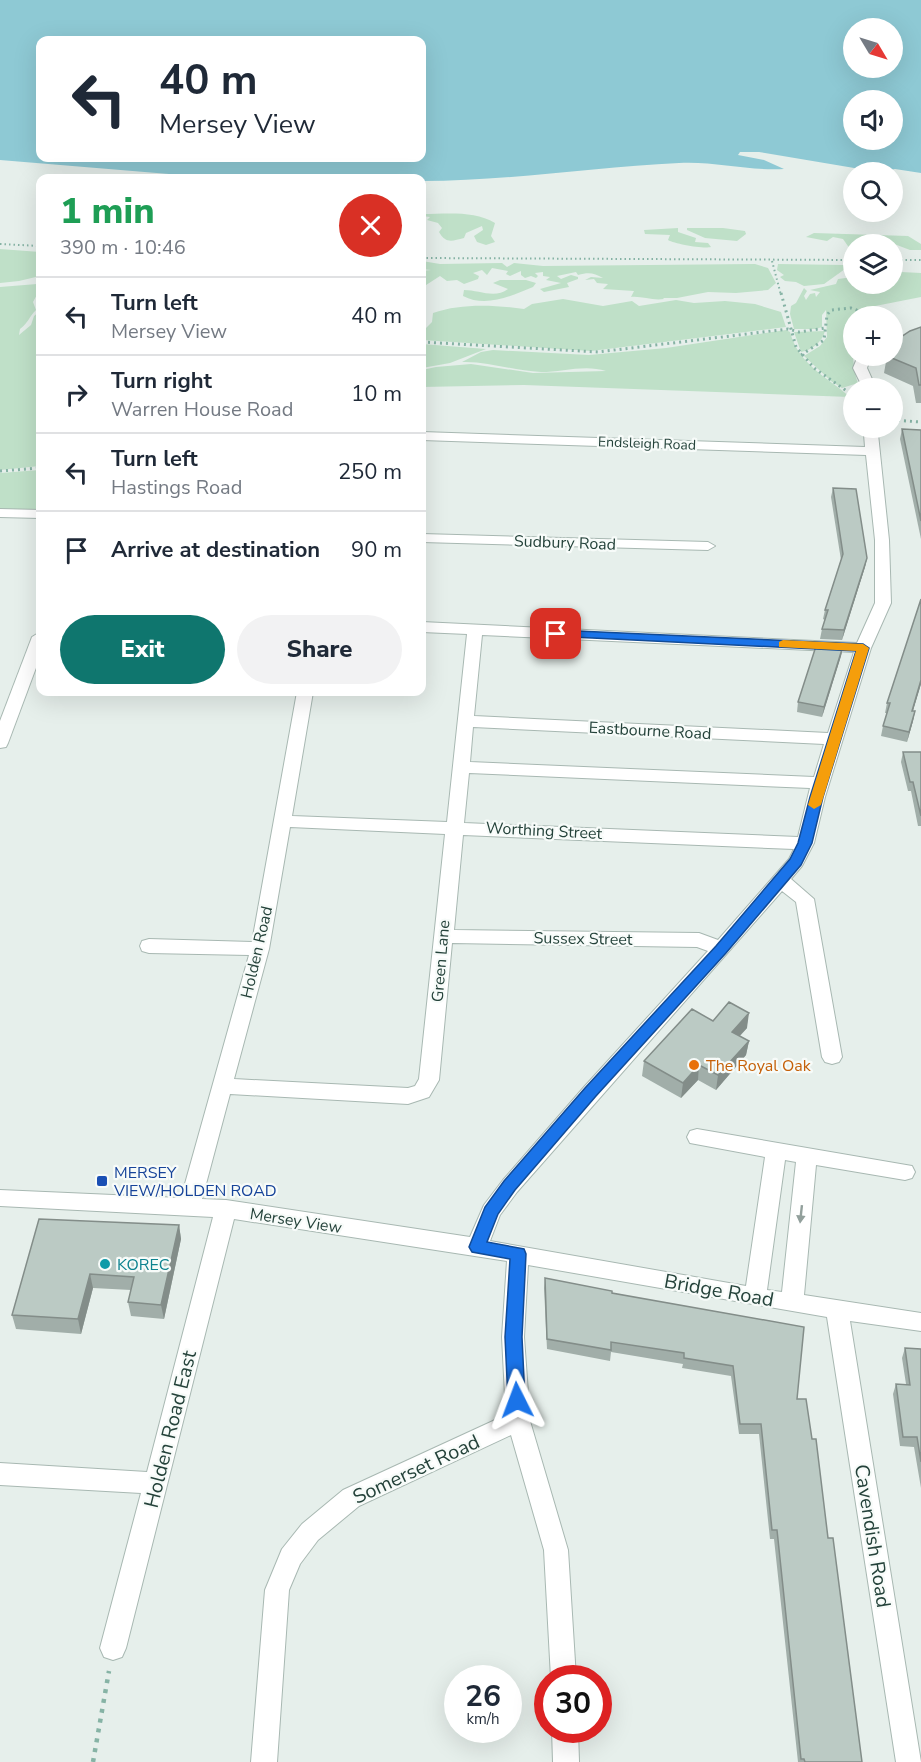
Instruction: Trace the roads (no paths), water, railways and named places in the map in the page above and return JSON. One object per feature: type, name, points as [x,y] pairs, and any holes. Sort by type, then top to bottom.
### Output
[{"type":"street","name":"Endsleigh Road","points":[[426,436],[872,443],[882,540],[883,603],[863,648]]},
{"type":"street","points":[[0,513],[36,514]]},
{"type":"street","name":"Sudbury Road","points":[[426,538],[708,546]]},
{"type":"street","points":[[426,627],[863,648],[805,843],[796,862],[599,1096],[510,1185],[491,1211],[477,1247]]},
{"type":"street","name":"Green Lane","points":[[223,1086],[408,1096],[422,1092],[429,1080],[475,630]]},
{"type":"street","points":[[0,743],[36,648]]},
{"type":"street","name":"Holden Road","points":[[189,1208],[260,949],[304,696]]},
{"type":"street","name":"Eastbourne Road","points":[[465,721],[836,739]]},
{"type":"street","points":[[460,767],[821,783]]},
{"type":"street","name":"Worthing Street","points":[[282,820],[805,843]]},
{"type":"street","points":[[781,880],[805,899],[832,1057]]},
{"type":"street","name":"Sussex Street","points":[[442,936],[699,940],[721,950]]},
{"type":"street","points":[[148,946],[260,949]]},
{"type":"street","points":[[697,1137],[905,1172]]},
{"type":"street","points":[[755,1297],[776,1151]]},
{"type":"street","points":[[792,1303],[807,1156]]},
{"type":"street","name":"Mersey View","points":[[0,1198],[226,1209],[518,1254]]},
{"type":"street","name":"Holden Road East","points":[[114,1648],[226,1209]]},
{"type":"street","points":[[518,1254],[513,1337],[518,1420],[556,1550],[563,1665]]},
{"type":"street","name":"Bridge Road","points":[[518,1254],[755,1297],[921,1323]]},
{"type":"street","name":"Cavendish Road","points":[[837,1310],[909,1762]]},
{"type":"street","name":"Somerset Road","points":[[264,1762],[278,1590],[291,1557],[310,1532],[351,1498],[518,1420]]},
{"type":"street","points":[[0,1474],[156,1484]]},
{"type":"street","points":[[565,1743],[566,1762]]},
{"type":"water","points":[[0,0],[921,0],[921,173],[903,170],[903,162],[843,162],[843,166],[759,152],[740,152],[738,155],[764,160],[784,169],[679,163],[486,179],[426,181],[426,174],[169,174],[0,160]]},
{"type":"place","name":"The Royal Oak","points":[[694,1065]]},
{"type":"place","name":"MERSEY VIEW/HOLDEN ROAD","points":[[102,1181]]},
{"type":"place","name":"KOREC","points":[[105,1264]]}]
